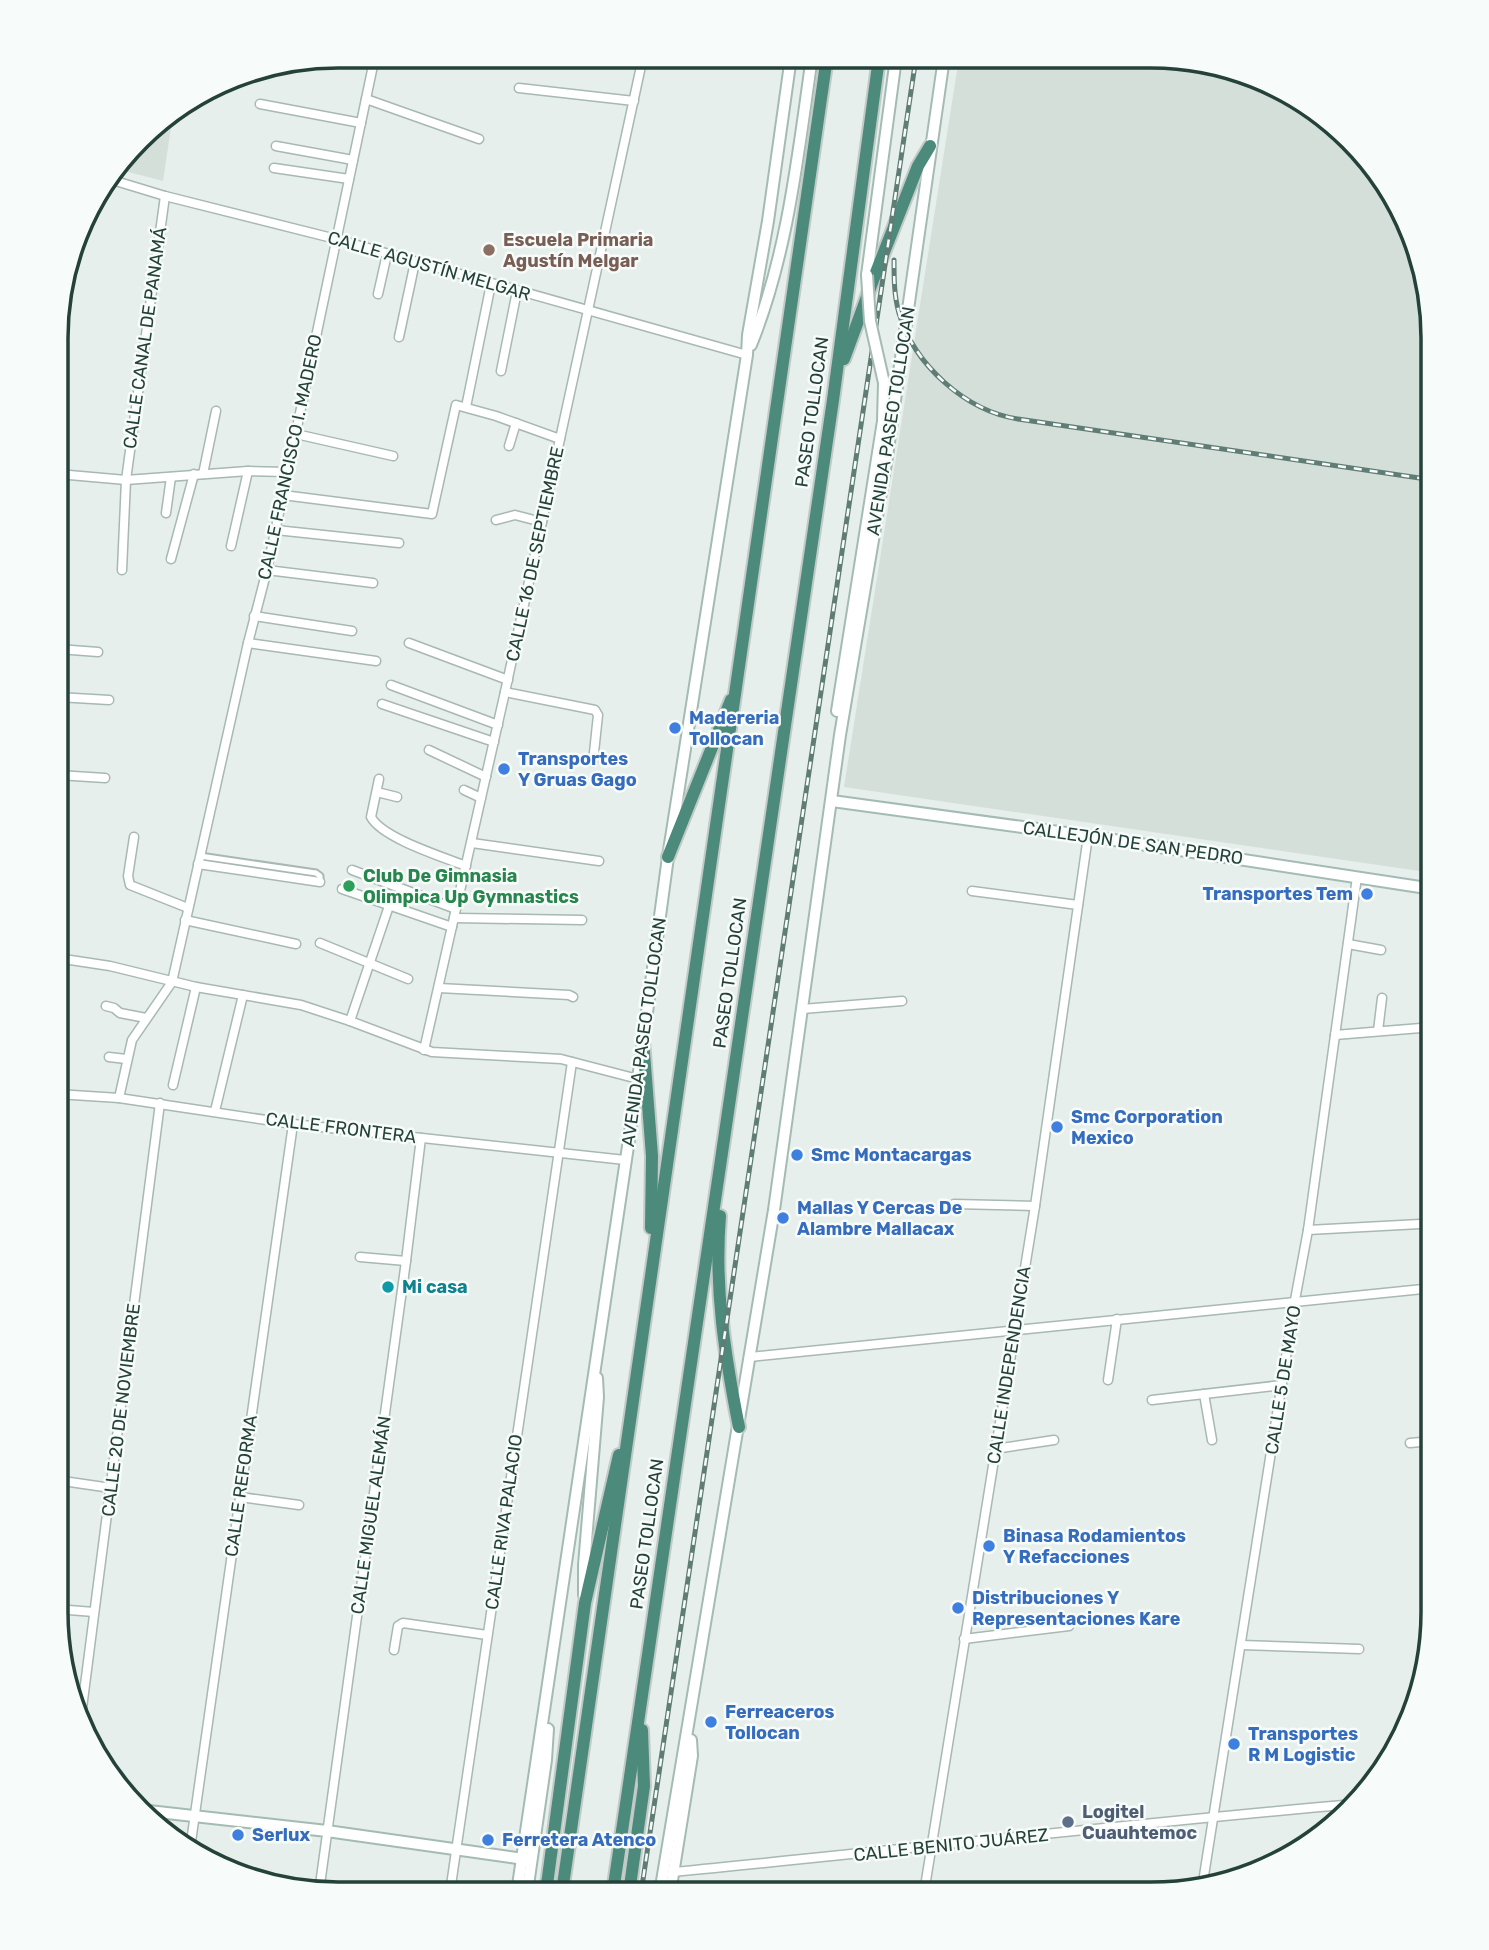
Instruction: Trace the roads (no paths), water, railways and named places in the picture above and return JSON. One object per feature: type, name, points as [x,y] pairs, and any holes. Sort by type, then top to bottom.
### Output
[{"type":"highway","name":"PASEO TOLLOCAN","points":[[563,1882],[825,68]]},
{"type":"highway","name":"PASEO TOLLOCAN","points":[[614,1882],[833,400],[878,68]]},
{"type":"highway","points":[[833,400],[846,352],[875,275],[918,166],[930,146]]},
{"type":"highway","points":[[668,858],[739,680]]},
{"type":"highway","points":[[643,1040],[652,1156],[653,1259]]},
{"type":"highway","points":[[730,1093],[730,1130],[717,1250],[717,1280],[723,1346],[739,1427]]},
{"type":"highway","points":[[547,1882],[585,1603],[612,1478],[631,1414]]},
{"type":"highway","points":[[630,1882],[644,1786],[640,1702]]},
{"type":"main road","name":"AVENIDA PASEO TOLLOCAN","points":[[520,1882],[547,1741],[545,1709],[595,1361],[668,858],[789,68]]},
{"type":"main road","name":"AVENIDA PASEO TOLLOCAN","points":[[747,355],[765,306],[790,209],[810,68]]},
{"type":"main road","name":"AVENIDA PASEO TOLLOCAN","points":[[834,784],[833,754],[837,713],[883,421],[884,383],[870,321],[867,275],[896,68]]},
{"type":"main road","name":"AVENIDA PASEO TOLLOCAN","points":[[662,1882],[750,1357],[834,784],[886,463],[942,68]]},
{"type":"main road","name":"CALLEJÓN DE SAN PEDRO","points":[[832,801],[1088,836],[1421,887]]},
{"type":"main road","points":[[585,1603],[584,1565],[598,1397],[595,1361]]},
{"type":"main road","name":"AVENIDA PASEO TOLLOCAN","points":[[672,1882],[692,1756],[689,1722]]},
{"type":"main road","points":[[157,1812],[327,1831],[526,1859]]},
{"type":"main road","name":"AVENIDA PASEO TOLLOCAN","points":[[526,1859],[527,1882]]},
{"type":"street","name":"CALLE FRANCISCO I. MADERO","points":[[119,1098],[132,1040],[173,982],[254,616],[276,530],[372,68]]},
{"type":"street","name":"CALLE 16 DE SEPTIEMBRE","points":[[424,1050],[508,680],[641,68]]},
{"type":"street","points":[[519,88],[634,101]]},
{"type":"street","points":[[366,99],[479,139]]},
{"type":"street","points":[[260,104],[361,123]]},
{"type":"street","points":[[276,145],[353,160]]},
{"type":"street","points":[[274,168],[349,179]]},
{"type":"street","name":"CALLE AGUSTÍN MELGAR","points":[[118,182],[337,239],[747,355]]},
{"type":"street","name":"CALLE CANAL DE PANAMÁ","points":[[122,570],[126,480],[165,195]]},
{"type":"street","points":[[378,294],[387,254]]},
{"type":"street","points":[[399,337],[415,262]]},
{"type":"street","points":[[466,407],[491,284]]},
{"type":"street","points":[[502,370],[517,291]]},
{"type":"street","points":[[283,495],[432,514],[456,405],[560,439]]},
{"type":"street","points":[[171,559],[216,411]]},
{"type":"street","points":[[509,446],[516,423]]},
{"type":"street","points":[[296,434],[393,456]]},
{"type":"street","points":[[68,475],[126,480],[248,471],[287,472]]},
{"type":"street","points":[[231,545],[248,471]]},
{"type":"street","points":[[166,513],[171,477]]},
{"type":"street","points":[[496,520],[514,515],[542,522]]},
{"type":"street","points":[[276,530],[399,543]]},
{"type":"street","points":[[267,570],[373,583]]},
{"type":"street","points":[[254,616],[352,632]]},
{"type":"street","points":[[248,643],[376,661]]},
{"type":"street","points":[[409,643],[508,680]]},
{"type":"street","points":[[68,650],[98,652]]},
{"type":"street","points":[[391,685],[498,725]]},
{"type":"street","points":[[505,692],[595,710],[598,715],[593,762]]},
{"type":"street","points":[[68,698],[109,700]]},
{"type":"street","points":[[382,704],[494,742]]},
{"type":"street","points":[[429,750],[486,777]]},
{"type":"street","points":[[68,776],[105,778]]},
{"type":"street","points":[[379,779],[371,817],[377,825],[400,838],[466,866]]},
{"type":"street","points":[[464,790],[481,798]]},
{"type":"street","points":[[377,792],[397,797]]},
{"type":"street","name":"CALLE INDEPENDENCIA","points":[[925,1882],[1035,1206],[1088,836]]},
{"type":"street","points":[[134,838],[128,876],[130,885],[188,908]]},
{"type":"street","points":[[472,843],[599,861]]},
{"type":"street","points":[[199,860],[320,882]]},
{"type":"street","points":[[352,870],[454,918]]},
{"type":"street","name":"CALLE 5 DE MAYO","points":[[1204,1877],[1308,1230],[1357,877]]},
{"type":"street","points":[[342,889],[389,906],[454,918],[582,920]]},
{"type":"street","points":[[972,891],[1078,905]]},
{"type":"street","points":[[350,1021],[389,906]]},
{"type":"street","points":[[185,920],[296,944]]},
{"type":"street","points":[[320,943],[408,979]]},
{"type":"street","points":[[1348,944],[1381,950]]},
{"type":"street","points":[[68,960],[110,966],[196,987],[301,1005],[424,1050],[447,1054],[532,1056],[572,1062],[638,1079]]},
{"type":"street","points":[[173,1085],[196,987]]},
{"type":"street","points":[[439,988],[569,995],[573,998]]},
{"type":"street","points":[[215,1111],[243,995]]},
{"type":"street","points":[[1378,1031],[1382,998]]},
{"type":"street","points":[[802,1009],[902,1002]]},
{"type":"street","points":[[106,1006],[114,1007],[120,1013],[146,1018]]},
{"type":"street","points":[[1335,1035],[1421,1028]]},
{"type":"street","points":[[108,1057],[126,1059]]},
{"type":"street","name":"CALLE RIVA PALACIO","points":[[451,1882],[572,1062]]},
{"type":"street","name":"CALLE FRONTERA","points":[[68,1095],[160,1103],[293,1124],[625,1160]]},
{"type":"street","name":"CALLE 20 DE NOVIEMBRE","points":[[83,1697],[160,1103]]},
{"type":"street","name":"CALLE REFORMA","points":[[191,1838],[293,1124]]},
{"type":"street","name":"CALLE MIGUEL ALEMÁN","points":[[320,1881],[407,1261],[421,1138]]},
{"type":"street","points":[[954,1204],[1035,1206]]},
{"type":"street","points":[[1308,1230],[1420,1224]]},
{"type":"street","points":[[360,1257],[407,1261]]},
{"type":"street","points":[[750,1357],[1421,1289]]},
{"type":"street","points":[[1108,1380],[1117,1319]]},
{"type":"street","points":[[1152,1400],[1282,1385]]},
{"type":"street","points":[[1204,1394],[1212,1440]]},
{"type":"street","points":[[995,1449],[1054,1440]]},
{"type":"street","points":[[1409,1443],[1421,1442]]},
{"type":"street","points":[[68,1482],[111,1488]]},
{"type":"street","points":[[240,1497],[299,1505]]},
{"type":"street","points":[[68,1610],[94,1612]]},
{"type":"street","points":[[394,1650],[398,1626],[402,1623],[487,1635]]},
{"type":"street","points":[[964,1639],[1069,1626]]},
{"type":"street","points":[[1241,1645],[1359,1649]]},
{"type":"street","name":"CALLE BENITO JUÁREZ","points":[[673,1872],[1340,1805]]},
{"type":"railway","points":[[643,1882],[915,68]]},
{"type":"railway","points":[[894,260],[897,307],[906,332],[917,350],[930,367],[961,396],[999,414],[1421,478]]},
{"type":"place","name":"Escuela Primaria Agustín Melgar","points":[[489,250]]},
{"type":"place","name":"Madereria Tollocan","points":[[675,728]]},
{"type":"place","name":"Transportes Y Gruas Gago","points":[[504,769]]},
{"type":"place","name":"Club De Gimnasia Olimpica Up Gymnastics","points":[[349,886]]},
{"type":"place","name":"Transportes Tem","points":[[1367,894]]},
{"type":"place","name":"Smc Corporation Mexico","points":[[1057,1127]]},
{"type":"place","name":"Smc Montacargas","points":[[797,1155]]},
{"type":"place","name":"Mallas Y Cercas De Alambre Mallacax","points":[[783,1218]]},
{"type":"place","name":"Mi casa","points":[[388,1287]]},
{"type":"place","name":"Binasa Rodamientos Y Refacciones","points":[[989,1546]]},
{"type":"place","name":"Distribuciones Y Representaciones Kare","points":[[958,1608]]},
{"type":"place","name":"Ferreaceros Tollocan","points":[[711,1722]]},
{"type":"place","name":"Transportes R M Logistic","points":[[1234,1744]]},
{"type":"place","name":"Logitel Cuauhtemoc","points":[[1068,1822]]},
{"type":"place","name":"Serlux","points":[[238,1835]]},
{"type":"place","name":"Ferretera Atenco","points":[[488,1840]]}]
